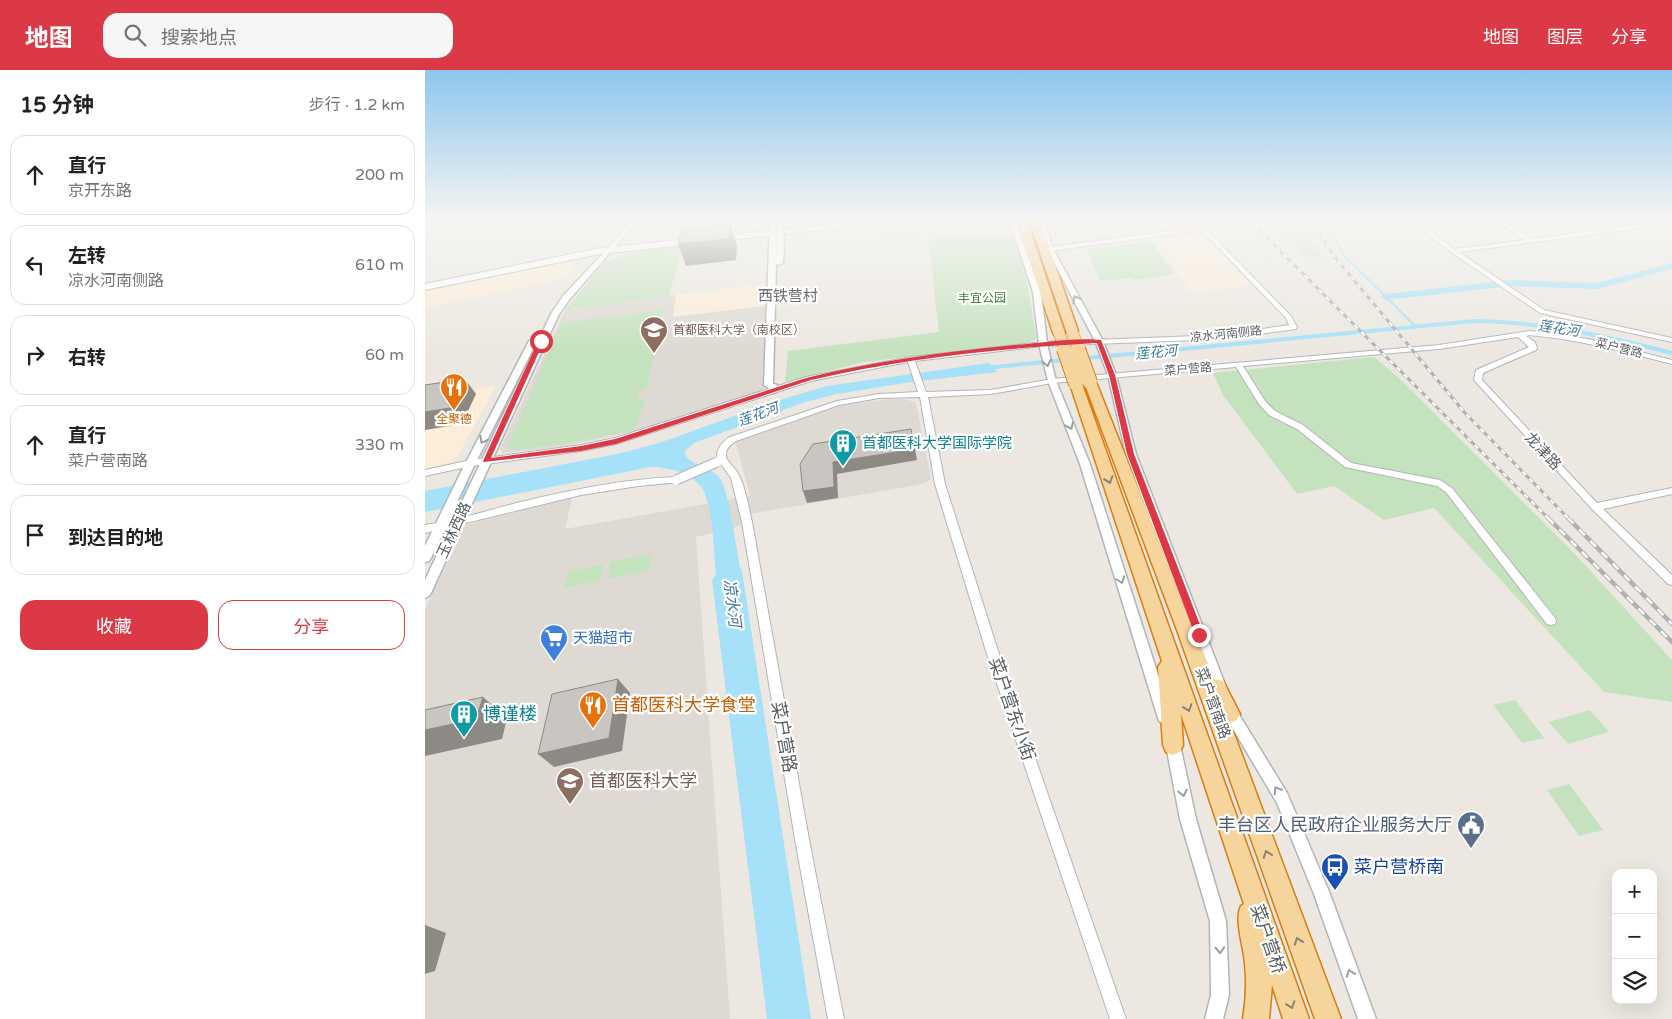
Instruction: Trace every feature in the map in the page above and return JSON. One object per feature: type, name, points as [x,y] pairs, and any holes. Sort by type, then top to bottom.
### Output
[{"type":"highway","name":"菜户营南路","points":[[1036,263],[1059,333],[1083,383],[1187,630],[1283,900],[1328,1019]]},
{"type":"highway","name":"菜户营南路","points":[[1051,263],[1072,331],[1083,383],[1165,645],[1241,860]]},
{"type":"highway","points":[[1187,630],[1230,714]]},
{"type":"highway","points":[[1165,645],[1173,745]]},
{"type":"highway","points":[[1241,860],[1245,897],[1255,935],[1258,965],[1259,988],[1255,1019]]},
{"type":"highway","name":"菜户营桥","points":[[1241,860],[1295,1019]]},
{"type":"main road","points":[[425,285],[535,263]]},
{"type":"street","name":"玉林西路","points":[[425,558],[469,466],[547,313],[594,263]]},
{"type":"street","name":"玉林西路","points":[[425,593],[555,314],[595,263]]},
{"type":"street","points":[[775,263],[768,385],[775,389]]},
{"type":"street","points":[[1027,263],[1037,292],[1043,344],[1051,381],[1085,464],[1173,745],[1188,819],[1218,921],[1220,995],[1214,1019]]},
{"type":"street","name":"菜户营南路","points":[[1058,263],[1099,342],[1112,375],[1131,454],[1230,714],[1282,798],[1322,894],[1367,1019]]},
{"type":"street","name":"凉水河南侧路","points":[[425,474],[616,441],[775,389],[837,372],[1043,344],[1222,337],[1293,327],[1289,317],[1237,263]]},
{"type":"street","points":[[1471,263],[1542,312],[1611,325],[1672,340]]},
{"type":"street","name":"菜户营路","points":[[836,1019],[747,522],[736,478],[731,469],[719,461],[721,452],[726,444],[733,439],[837,403],[879,396],[991,392],[1051,381],[1439,347],[1519,334],[1537,333],[1586,340],[1672,362]]},
{"type":"street","name":"龙津路","points":[[1519,334],[1532,344],[1533,348],[1479,372],[1478,380],[1595,507],[1672,581]]},
{"type":"street","name":"菜户营东小街","points":[[912,362],[923,394],[940,484],[987,633],[1118,1019]]},
{"type":"street","points":[[1238,364],[1262,402],[1272,413],[1301,427],[1348,465],[1440,483],[1449,490],[1551,621]]},
{"type":"street","points":[[425,529],[457,523],[525,504],[646,481],[676,480],[719,461]]},
{"type":"street","points":[[1595,507],[1672,490]]},
{"type":"shaded area","points":[[556,263],[572,263],[573,269],[563,279],[425,308],[425,291]]},
{"type":"shaded area","points":[[1170,263],[1230,263],[1251,285],[1192,293]]},
{"type":"shaded area","points":[[765,284],[765,306],[672,317],[676,295]]},
{"type":"shaded area","name":"首都医科大学（南校区）","points":[[676,295],[673,317],[765,306],[763,391],[635,431],[565,446],[503,453],[500,449],[565,310]]},
{"type":"shaded area","points":[[496,386],[455,461],[425,469],[425,396]]},
{"type":"shaded area","name":"首都医科大学","points":[[890,399],[916,402],[931,479],[923,484],[744,515],[743,525],[696,537],[730,1019],[425,1019],[425,609],[466,525],[572,498],[565,529],[750,496],[735,440],[842,405]]},
{"type":"green space","points":[[604,263],[678,263],[669,296],[565,310]]},
{"type":"green space","name":"丰宜公园","points":[[931,263],[1021,263],[1032,308],[1036,339],[1027,343],[864,362],[785,382],[788,351],[939,332]]},
{"type":"green space","points":[[1092,263],[1167,263],[1175,274],[1134,280],[1132,278],[1100,281]]},
{"type":"green space","points":[[664,310],[647,388],[636,392],[639,399],[645,399],[635,430],[562,444],[513,450],[507,448],[561,323]]},
{"type":"green space","points":[[1374,357],[1401,380],[1573,552],[1672,660],[1672,702],[1604,692],[1434,508],[1384,520],[1334,486],[1297,494],[1223,395],[1213,373]]},
{"type":"green space","points":[[651,554],[650,570],[608,579],[610,562]]},
{"type":"green space","points":[[603,564],[601,580],[564,588],[568,572]]},
{"type":"green space","points":[[1515,700],[1544,738],[1522,743],[1493,705]]},
{"type":"green space","points":[[1590,710],[1609,732],[1568,744],[1549,722]]},
{"type":"green space","points":[[1570,784],[1603,830],[1579,836],[1547,790]]},
{"type":"water","name":"凉水河","points":[[989,363],[998,372],[911,382],[837,394],[805,402],[694,443],[686,450],[685,455],[688,459],[718,476],[726,493],[729,506],[742,571],[811,1019],[767,1019],[712,580],[716,575],[712,530],[709,506],[702,488],[685,474],[664,468],[650,467],[425,512],[425,491],[622,453],[662,442],[773,402],[827,386]]},
{"type":"building","points":[[465,379],[450,408],[425,412],[425,385]]},
{"type":"building","points":[[911,429],[915,449],[833,462],[834,487],[803,491],[800,464],[813,444]]},
{"type":"building","points":[[618,679],[609,738],[538,754],[552,694]]},
{"type":"building","points":[[483,697],[476,719],[425,730],[425,710]]},
{"type":"waterway","points":[[1352,263],[1416,327]]},
{"type":"waterway","points":[[1385,297],[1513,283],[1597,286],[1672,266]]},
{"type":"waterway","name":"莲花河","points":[[983,368],[1475,321],[1526,323],[1575,330],[1672,353]]},
{"type":"railway","points":[[1292,263],[1549,519]]},
{"type":"railway","points":[[1340,263],[1465,413],[1569,519]]},
{"type":"railway","points":[[1568,518],[1672,624]]},
{"type":"railway","points":[[1549,519],[1672,642]]},
{"type":"place","name":"首都医科大学（南校区）","points":[[654,354]]},
{"type":"place","name":"全聚德","points":[[454,411]]},
{"type":"place","name":"首都医科大学国际学院","points":[[843,467]]},
{"type":"place","name":"天猫超市","points":[[554,662]]},
{"type":"place","name":"首都医科大学食堂","points":[[593,729]]},
{"type":"place","name":"博谨楼","points":[[464,738]]},
{"type":"place","name":"首都医科大学","points":[[570,805]]},
{"type":"place","name":"丰台区人民政府企业服务大厅","points":[[1471,849]]},
{"type":"place","name":"菜户营桥南","points":[[1335,891]]},
{"type":"district","name":"西铁营村","points":[[788,296]]},
{"type":"route","points":[[541,341],[486,461],[581,448],[616,441],[643,434],[809,379],[837,372],[948,354],[1043,344],[1099,342],[1112,375],[1131,454],[1199,635]]}]
